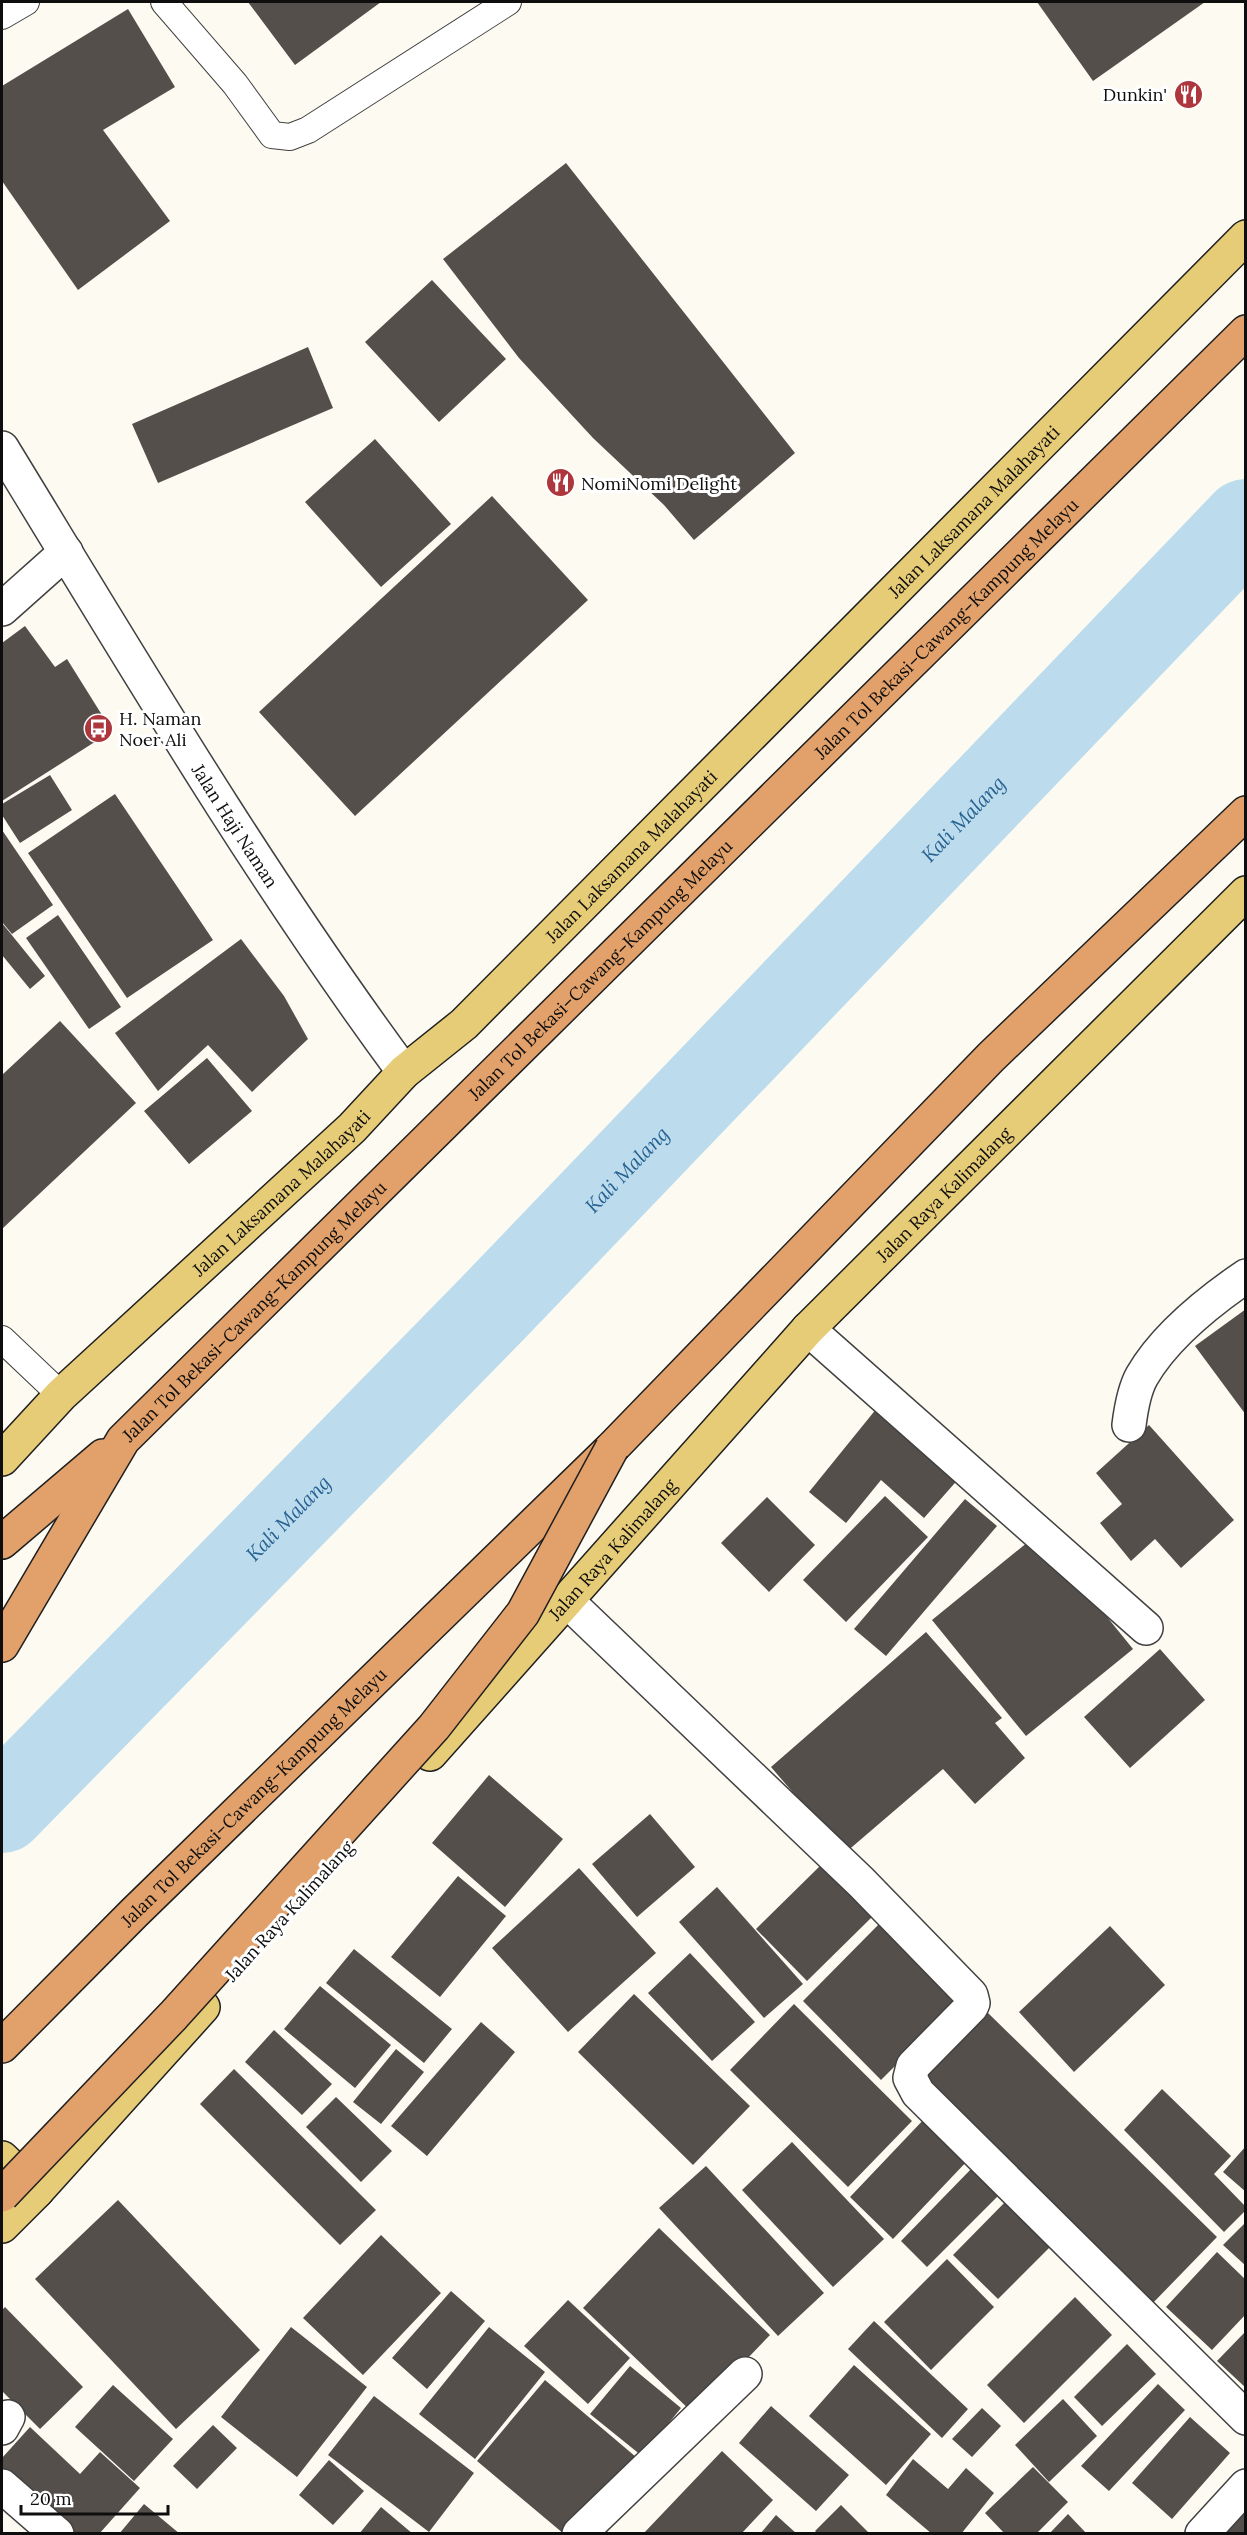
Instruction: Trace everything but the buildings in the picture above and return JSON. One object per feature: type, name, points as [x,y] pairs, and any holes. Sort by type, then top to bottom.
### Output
[{"type":"highway","name":"Jalan Tol Bekasi–Cawang–Kampung Melayu","points":[[2,1645],[123,1440],[1245,332]]},
{"type":"highway","name":"Jalan Tol Bekasi–Cawang–Kampung Melayu","points":[[2,2046],[143,1904],[612,1448],[991,1057],[1245,813]]},
{"type":"highway","points":[[2,1542],[123,1440]]},
{"type":"highway","points":[[2,2195],[174,2016],[434,1727],[523,1613],[612,1448]]},
{"type":"main road","name":"Jalan Laksamana Malahayati","points":[[2,1459],[61,1395],[352,1128],[404,1072],[464,1024],[1245,237]]},
{"type":"main road","name":"Jalan Raya Kalimalang","points":[[2,2226],[37,2191],[808,1329],[1245,892]]},
{"type":"main road","points":[[2,2158],[37,2191]]},
{"type":"street","name":"Jalan Haji Naman","points":[[2,448],[176,734],[350,999],[404,1072]]},
{"type":"street","points":[[2,609],[66,552]]},
{"type":"street","points":[[1129,1425],[1132,1403],[1141,1377],[1164,1346],[1245,1276]]},
{"type":"street","points":[[808,1329],[1146,1628]]},
{"type":"street","points":[[567,1601],[861,1882],[971,1995],[973,2003],[971,2007],[913,2066],[910,2078],[918,2092],[1245,2418]]},
{"type":"street","points":[[579,2534],[745,2374]]},
{"type":"street","points":[[2,2486],[57,2534]]},
{"type":"street","points":[[1202,2534],[1245,2486]]},
{"type":"lane","points":[[2,16],[26,2]]},
{"type":"lane","points":[[164,2],[235,84],[272,135],[290,136],[308,130],[508,2]]},
{"type":"lane","points":[[2,1339],[61,1395]]},
{"type":"waterway","name":"Kali Malang","points":[[2,1809],[493,1308],[1246,523]]},
{"type":"place","name":"Dunkin'","points":[[1188,94]]},
{"type":"place","name":"NomiNomi Delight","points":[[560,483]]},
{"type":"place","name":"H. Naman Noer Ali","points":[[98,728]]}]
